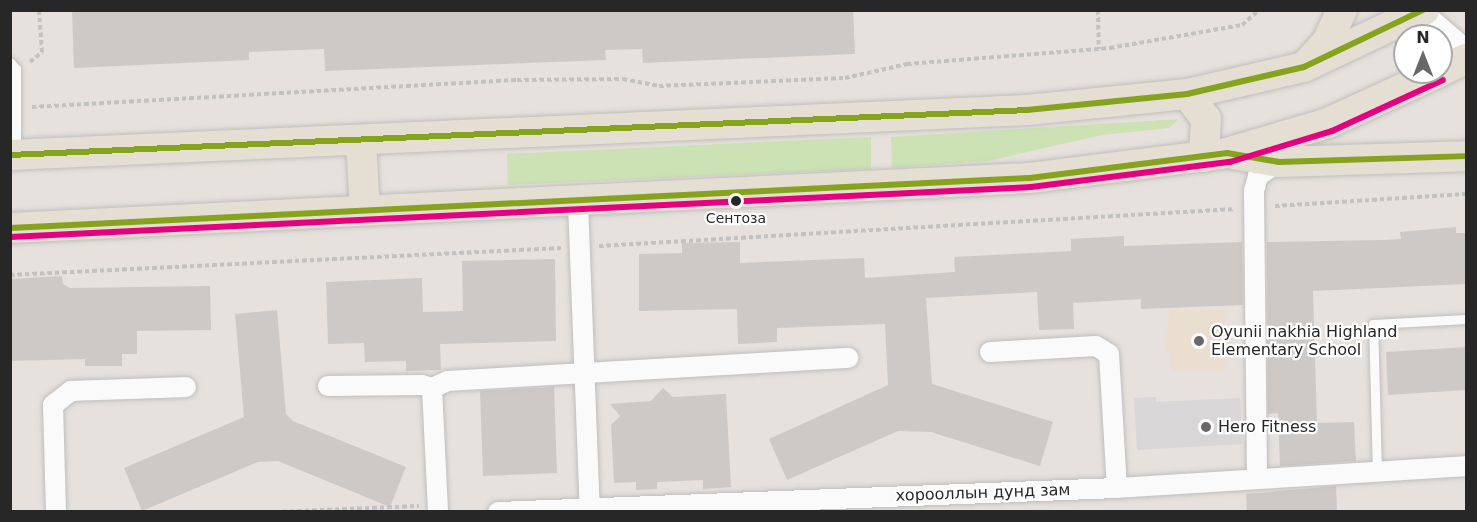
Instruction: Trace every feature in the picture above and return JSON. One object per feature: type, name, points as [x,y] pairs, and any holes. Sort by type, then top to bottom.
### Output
[{"type":"main road","points":[[1304,68],[1327,42],[1342,10]]},
{"type":"main road","points":[[13,154],[361,141],[1028,110],[1187,94],[1304,68],[1419,11],[1467,54]]},
{"type":"main road","points":[[1453,66],[1467,59]]},
{"type":"main road","points":[[10,228],[365,210],[578,203],[1030,178],[1216,155],[1328,123],[1414,84]]},
{"type":"main road","points":[[1187,94],[1206,119],[1216,155]]},
{"type":"main road","points":[[361,141],[365,210]]},
{"type":"main road","points":[[1216,155],[1279,162],[1467,156]]},
{"type":"street","points":[[1257,478],[1254,191],[1258,176],[1279,162]]},
{"type":"street","points":[[578,203],[590,510]]},
{"type":"street","points":[[990,352],[1096,346],[1109,354],[1117,488]]},
{"type":"street","points":[[328,386],[422,385],[432,388],[448,381],[586,375],[848,358]]},
{"type":"street","points":[[56,512],[53,405],[71,391],[186,387]]},
{"type":"street","points":[[432,388],[438,512]]},
{"type":"street","name":"хорооллын дунд зам","points":[[498,512],[1117,488],[1467,466]]},
{"type":"lane","points":[[13,66],[16,108],[13,154]]},
{"type":"lane","points":[[1377,473],[1373,324],[1467,319]]},
{"type":"path","points":[[13,66],[42,52],[39,10]]},
{"type":"path","points":[[1098,10],[1099,48]]},
{"type":"path","points":[[16,108],[517,80],[623,79],[659,86],[845,78],[907,64],[1099,48],[1242,25],[1259,10]]},
{"type":"path","points":[[1264,207],[1467,194]]},
{"type":"path","points":[[10,275],[581,247],[1244,208]]},
{"type":"path","points":[[275,512],[404,507]]},
{"type":"shaded area","name":"Oyunii nakhia Highland Elementary School","points":[[1170,310],[1225,310],[1225,331],[1232,331],[1232,348],[1225,349],[1225,371],[1171,372],[1171,353],[1165,353]]},
{"type":"shaded area","points":[[1156,397],[1156,402],[1240,398],[1242,444],[1137,450],[1134,398]]},
{"type":"green space","points":[[1179,119],[1169,128],[1102,135],[988,161],[892,168],[891,137]]},
{"type":"green space","points":[[871,137],[871,169],[508,185],[507,154]]},
{"type":"building","points":[[72,10],[853,10],[855,54],[643,63],[642,49],[605,50],[606,60],[325,71],[324,49],[249,52],[249,60],[74,68]]},
{"type":"building","points":[[1456,227],[1456,233],[1467,233],[1467,284],[1313,291],[1317,423],[1354,422],[1356,461],[1280,466],[1278,413],[1268,414],[1267,242],[1401,239],[1400,232]]},
{"type":"building","points":[[1124,236],[1124,246],[1242,242],[1243,305],[1141,309],[1141,299],[1073,303],[1074,329],[1039,330],[1037,292],[926,298],[932,384],[1053,422],[1040,466],[931,432],[898,431],[787,480],[769,439],[888,385],[885,324],[777,328],[777,342],[738,344],[737,309],[639,311],[639,254],[682,253],[682,243],[740,242],[740,263],[864,258],[865,278],[955,272],[954,257],[1071,251],[1071,239]]},
{"type":"building","points":[[555,259],[556,341],[440,344],[441,370],[406,371],[406,361],[365,362],[364,343],[328,344],[326,282],[422,278],[423,312],[463,311],[462,261]]},
{"type":"building","points":[[62,276],[63,284],[70,288],[210,286],[211,330],[137,331],[137,354],[122,354],[122,366],[85,366],[85,359],[10,361],[10,279]]},
{"type":"building","points":[[277,310],[286,414],[293,421],[406,467],[390,507],[278,461],[258,462],[142,511],[124,468],[244,417],[235,314]]},
{"type":"building","points":[[1467,347],[1467,390],[1388,395],[1386,352]]},
{"type":"building","points":[[554,387],[557,473],[483,476],[480,391]]},
{"type":"building","points":[[663,388],[673,397],[726,394],[731,487],[703,489],[703,480],[657,482],[657,489],[636,490],[636,482],[614,483],[611,425],[620,416],[610,404],[651,401]]},
{"type":"building","points":[[1336,486],[1337,512],[1247,512],[1246,494]]},
{"type":"transit line","points":[[10,155],[1027,110],[1187,94],[1304,67],[1423,10]]},
{"type":"transit line","points":[[10,237],[1031,187],[1230,162],[1332,131],[1434,84]]},
{"type":"transit line","points":[[10,228],[1030,178],[1227,153],[1279,162],[1466,156]]},
{"type":"place","name":"Сентоза","points":[[736,201]]},
{"type":"place","name":"Oyunii nakhia Highland Elementary School","points":[[1199,341]]},
{"type":"place","name":"Hero Fitness","points":[[1206,427]]}]
